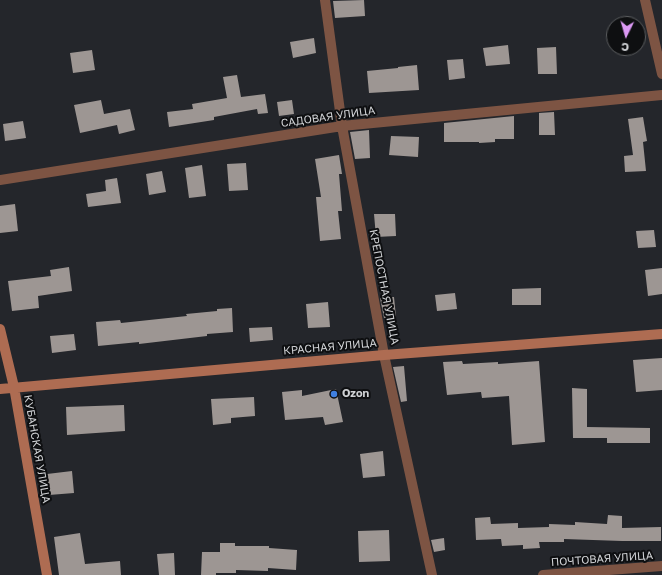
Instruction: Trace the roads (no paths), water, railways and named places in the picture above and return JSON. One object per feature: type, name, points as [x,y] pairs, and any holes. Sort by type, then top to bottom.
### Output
[{"type":"street","name":"КРЕПОСТНАЯ УЛИЦА","points":[[325,0],[342,126],[384,355],[432,575]]},
{"type":"street","points":[[645,0],[662,74]]},
{"type":"street","name":"САДОВАЯ УЛИЦА","points":[[0,180],[342,126],[662,95]]},
{"type":"street","name":"КУБАНСКАЯ УЛИЦА","points":[[0,329],[14,387],[47,575]]},
{"type":"street","name":"КРАСНАЯ УЛИЦА","points":[[0,389],[384,355],[662,334]]},
{"type":"street","name":"ПОЧТОВАЯ УЛИЦА","points":[[543,575],[662,566]]},
{"type":"place","name":"Ozon","points":[[334,394]]}]
